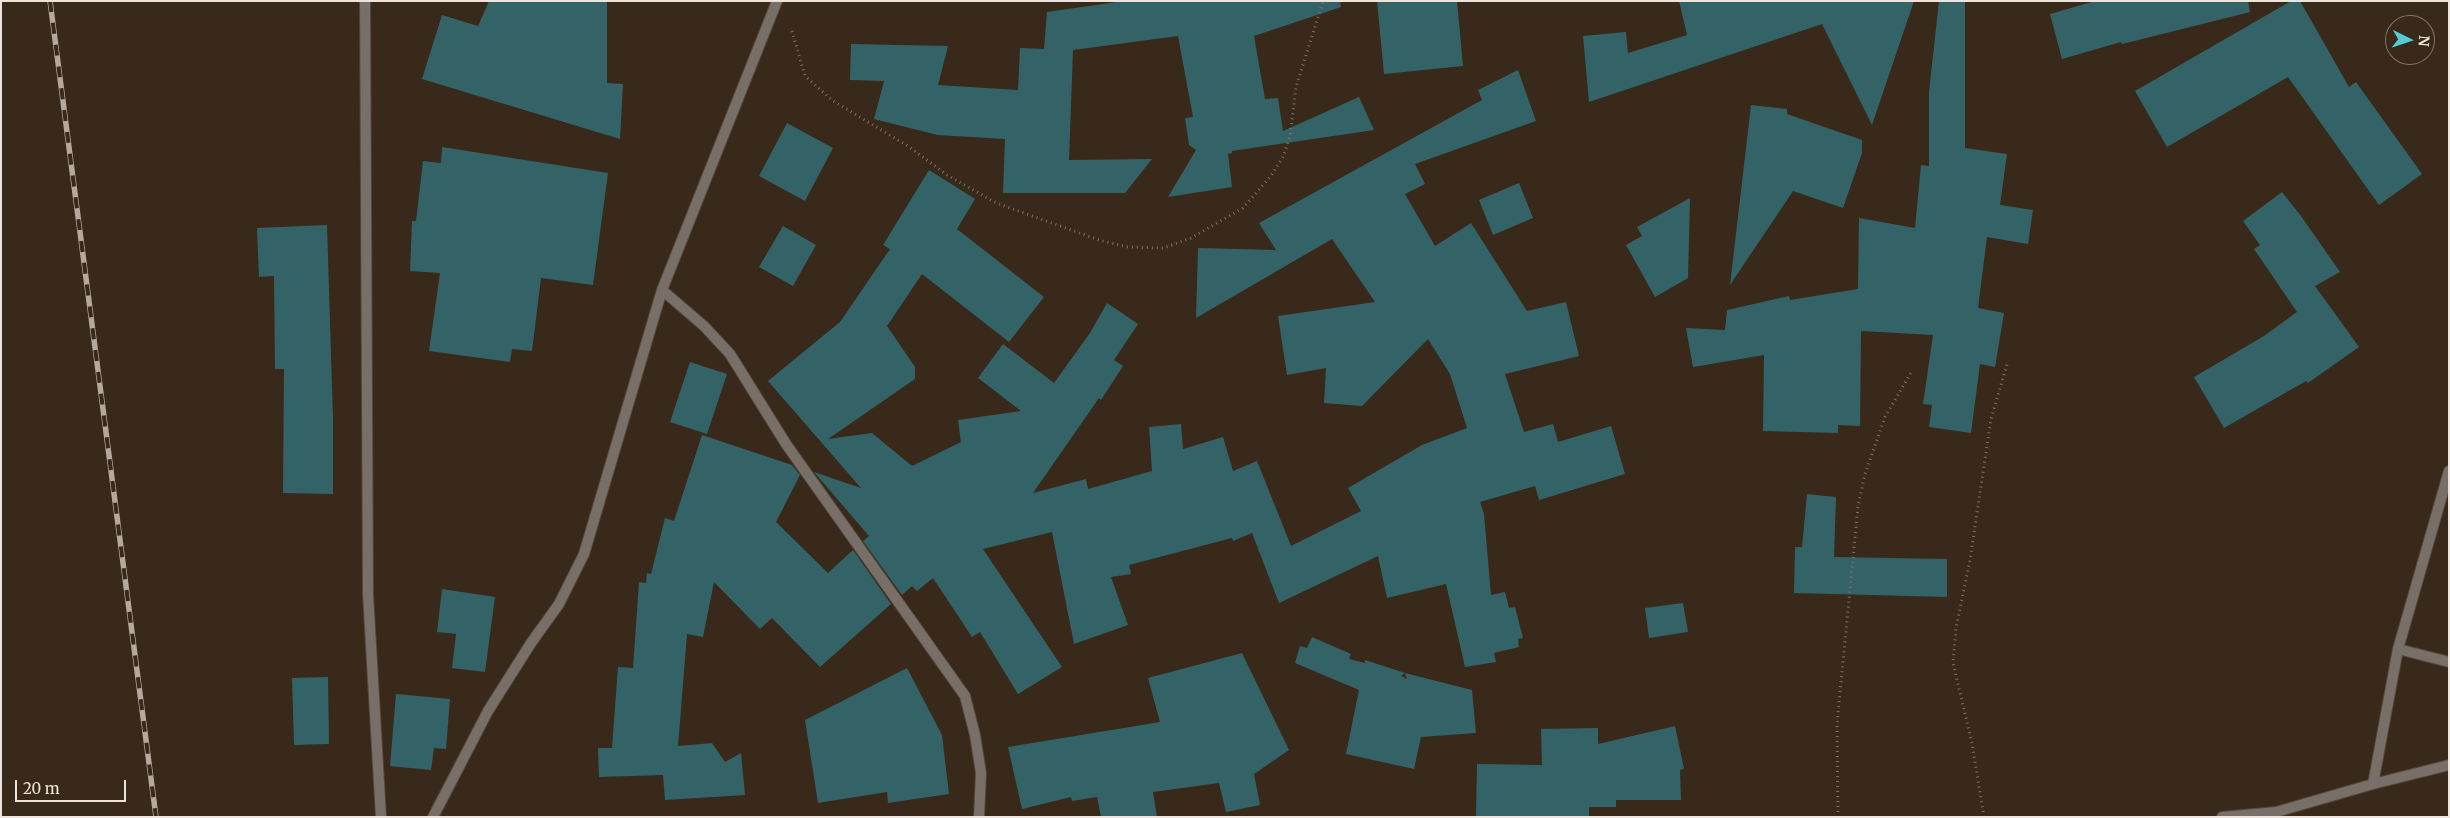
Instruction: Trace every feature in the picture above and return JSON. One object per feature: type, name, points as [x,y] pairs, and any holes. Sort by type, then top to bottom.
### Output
[{"type":"street","points":[[365,1],[368,594],[382,817]]},
{"type":"street","points":[[433,817],[488,711],[531,643],[559,604],[584,554],[662,290],[777,1]]},
{"type":"street","points":[[662,290],[704,326],[730,354],[786,444],[965,696],[980,773],[979,817]]},
{"type":"street","points":[[2373,784],[2398,649],[2449,471]]},
{"type":"street","points":[[2398,649],[2449,662]]},
{"type":"street","points":[[2222,817],[2276,812],[2373,784],[2449,765]]},
{"type":"path","points":[[792,29],[805,76],[833,101],[908,146],[947,174],[996,203],[1100,240],[1128,247],[1164,248],[1190,238],[1243,208],[1270,177],[1283,157],[1290,136],[1296,87],[1323,1]]},
{"type":"path","points":[[1984,817],[1972,743],[1953,663],[1956,628],[1971,552],[1991,419],[2008,361]]},
{"type":"path","points":[[1838,817],[1837,724],[1858,506],[1865,474],[1885,417],[1912,371]]},
{"type":"building","points":[[489,1],[607,1],[607,83],[623,84],[620,139],[422,79],[442,15],[478,26]]},
{"type":"building","points":[[1124,1],[1340,1],[1341,7],[1254,36],[1265,99],[1278,98],[1283,131],[1359,97],[1374,130],[1232,151],[1232,153],[1228,154],[1232,187],[1168,197],[1196,150],[1189,145],[1185,118],[1193,117],[1178,36],[1073,50],[1069,160],[1152,159],[1125,193],[1003,193],[1005,139],[938,135],[874,119],[884,81],[850,80],[851,44],[948,46],[938,85],[1018,90],[1020,48],[1044,49],[1047,12]]},
{"type":"building","points":[[1377,1],[1457,1],[1463,66],[1384,74]]},
{"type":"building","points":[[1679,1],[1914,1],[1872,125],[1822,24],[1589,102],[1583,36],[1626,32],[1628,53],[1687,35]]},
{"type":"building","points":[[1939,1],[1965,1],[1965,148],[2007,154],[2000,205],[2033,210],[2028,244],[1987,237],[1978,308],[2004,313],[1995,367],[1980,364],[1971,433],[1929,427],[1932,405],[1923,404],[1933,335],[1861,331],[1860,426],[1838,425],[1838,433],[1763,431],[1764,355],[1693,367],[1686,328],[1725,330],[1727,310],[1789,296],[1790,300],[1858,289],[1859,218],[1915,228],[1921,165],[1929,166],[1929,92]]},
{"type":"building","points":[[2095,1],[2248,1],[2250,12],[2122,44],[2121,42],[2062,59],[2050,14]]},
{"type":"building","points":[[2291,1],[2300,1],[2349,87],[2356,82],[2422,174],[2379,205],[2288,77],[2167,147],[2135,91]]},
{"type":"building","points":[[1518,70],[1536,121],[1415,164],[1425,184],[1405,194],[1435,246],[1471,223],[1527,311],[1566,302],[1579,356],[1505,374],[1524,432],[1553,424],[1558,442],[1611,426],[1625,474],[1539,500],[1535,486],[1480,502],[1484,514],[1491,595],[1505,592],[1509,608],[1515,607],[1523,638],[1518,639],[1519,647],[1494,653],[1496,662],[1465,667],[1446,584],[1387,598],[1378,556],[1279,603],[1252,533],[1233,541],[1232,538],[1129,565],[1131,574],[1111,577],[1128,625],[1074,644],[1052,532],[983,549],[1062,667],[1018,694],[980,632],[972,637],[933,578],[917,591],[912,586],[902,595],[863,541],[869,536],[814,472],[861,488],[768,381],[840,322],[890,249],[883,245],[929,170],[975,199],[957,229],[1044,297],[1009,342],[922,274],[887,326],[915,367],[915,379],[828,439],[872,433],[912,466],[961,442],[958,420],[1021,411],[978,378],[1003,344],[1054,383],[1090,333],[1107,303],[1138,324],[1114,360],[1123,366],[1101,400],[1099,398],[1033,493],[1086,479],[1088,489],[1152,471],[1149,427],[1181,424],[1183,449],[1223,437],[1233,471],[1257,461],[1291,546],[1361,511],[1348,488],[1422,445],[1467,428],[1450,374],[1428,339],[1362,406],[1324,403],[1326,368],[1287,375],[1278,316],[1375,302],[1332,239],[1196,318],[1198,248],[1276,250],[1259,223],[1482,100],[1478,90]]},
{"type":"building","points":[[1751,105],[1787,109],[1787,114],[1862,140],[1862,153],[1843,208],[1793,191],[1730,285]]},
{"type":"building","points":[[787,123],[833,148],[805,201],[759,176]]},
{"type":"building","points":[[442,147],[608,173],[593,285],[541,278],[532,351],[512,349],[510,362],[429,351],[440,273],[410,271],[412,221],[416,221],[423,161],[441,163]]},
{"type":"building","points":[[1519,183],[1533,218],[1493,235],[1479,200]]},
{"type":"building","points":[[2282,192],[2340,272],[2315,286],[2359,347],[2308,383],[2306,381],[2224,428],[2194,377],[2264,336],[2297,312],[2254,249],[2260,245],[2243,221]]},
{"type":"building","points":[[1690,198],[1688,278],[1655,297],[1626,245],[1642,236],[1637,227]]},
{"type":"building","points":[[327,225],[333,419],[333,494],[283,493],[284,369],[275,369],[274,276],[259,277],[257,228]]},
{"type":"building","points":[[783,226],[816,245],[793,286],[759,267]]},
{"type":"building","points":[[690,362],[727,374],[707,434],[670,422]]},
{"type":"building","points":[[702,435],[792,465],[800,475],[776,522],[828,573],[853,550],[891,604],[820,667],[772,618],[760,629],[714,582],[703,637],[687,634],[678,746],[712,743],[725,762],[741,753],[745,795],[665,800],[663,775],[599,777],[598,748],[612,748],[618,667],[633,668],[639,582],[646,583],[647,573],[651,574],[665,518],[674,521]]},
{"type":"building","points":[[1807,494],[1836,497],[1834,557],[1947,559],[1947,597],[1794,593],[1795,547],[1802,547]]},
{"type":"building","points":[[442,589],[495,597],[485,672],[452,668],[456,634],[437,632]]},
{"type":"building","points":[[1683,603],[1688,632],[1649,638],[1645,608]]},
{"type":"building","points":[[1312,637],[1351,654],[1349,659],[1365,663],[1365,660],[1405,673],[1472,690],[1476,733],[1421,737],[1414,769],[1346,754],[1359,690],[1295,663],[1300,646],[1307,648]]},
{"type":"building","points":[[1242,653],[1289,750],[1254,774],[1260,805],[1226,812],[1219,783],[1153,792],[1157,817],[1101,817],[1097,797],[1072,801],[1071,797],[1022,809],[1008,747],[1160,722],[1148,678]]},
{"type":"building","points":[[907,668],[942,735],[949,794],[888,803],[887,792],[818,803],[805,720]]},
{"type":"building","points":[[328,677],[329,744],[294,745],[292,678]]},
{"type":"building","points":[[396,694],[450,699],[446,749],[434,748],[431,770],[390,766]]},
{"type":"building","points":[[1675,726],[1684,769],[1680,770],[1681,800],[1616,800],[1616,807],[1589,807],[1589,817],[1476,817],[1477,764],[1542,765],[1541,729],[1598,728],[1598,744]]},
{"type":"railway","points":[[50,1],[156,817]]}]
